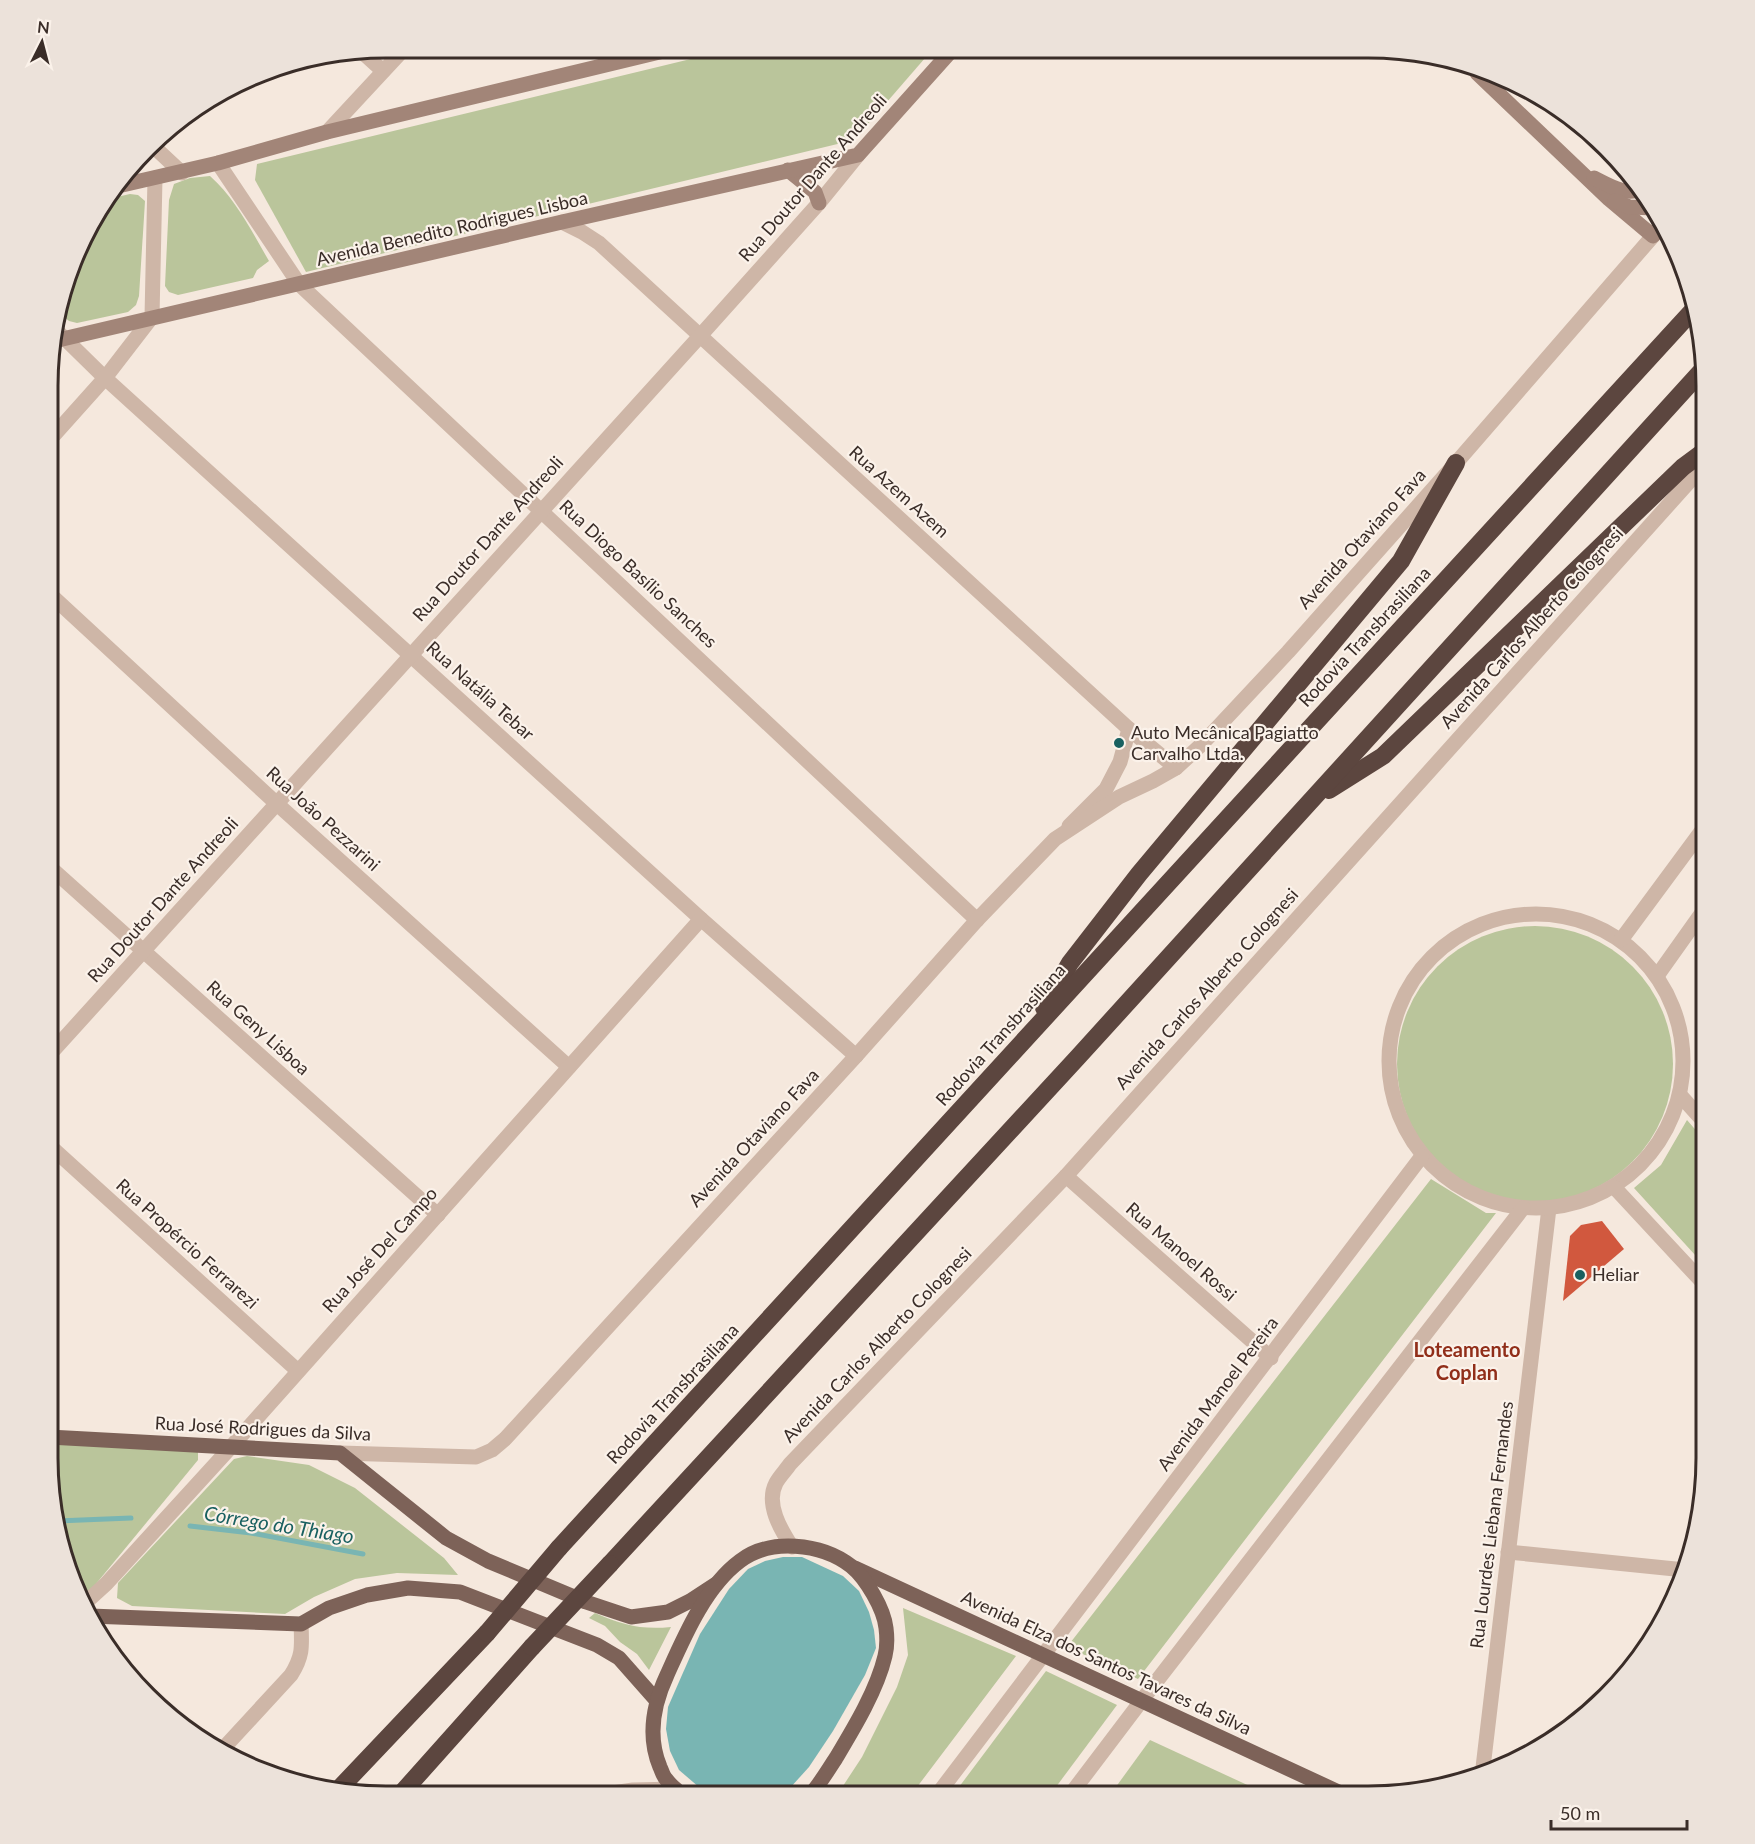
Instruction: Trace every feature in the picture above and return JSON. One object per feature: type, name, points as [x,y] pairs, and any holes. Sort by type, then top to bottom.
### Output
[{"type":"highway","name":"Rodovia Transbrasiliana","points":[[344,1783],[487,1633],[559,1548],[1688,315]]},
{"type":"highway","points":[[408,1786],[532,1647],[1086,1048],[1696,377]]},
{"type":"highway","points":[[1310,802],[1383,756],[1683,467],[1696,457]]},
{"type":"highway","points":[[1026,1038],[1070,963],[1139,874],[1401,561],[1456,464]]},
{"type":"main road","points":[[129,184],[182,173],[327,132],[635,58]]},
{"type":"main road","name":"Rua Doutor Dante Andreoli","points":[[858,155],[945,58]]},
{"type":"main road","points":[[1484,79],[1609,199],[1653,236]]},
{"type":"main road","name":"Avenida Benedito Rodrigues Lisboa","points":[[63,335],[299,284],[858,155]]},
{"type":"main road","points":[[788,170],[814,192],[819,203]]},
{"type":"main road","points":[[1583,173],[1616,189],[1632,191]]},
{"type":"main road","points":[[1609,199],[1629,207],[1643,208]]},
{"type":"main road","name":"Avenida Otaviano Fava","points":[[1653,236],[1657,230]]},
{"type":"main road","name":"Rua José Rodrigues da Silva","points":[[58,1437],[340,1453]]},
{"type":"main road","points":[[340,1453],[446,1538],[488,1561],[586,1602],[631,1617],[668,1612],[717,1584]]},
{"type":"main road","name":"Avenida Elza dos Santos Tavares da Silva","points":[[717,1584],[739,1561],[755,1551],[792,1546],[824,1551],[851,1566],[1326,1786]]},
{"type":"main road","points":[[816,1786],[851,1733],[878,1677],[886,1654],[886,1628],[881,1608],[871,1590],[851,1566]]},
{"type":"main road","points":[[673,1786],[665,1779],[655,1756],[652,1731],[654,1707],[688,1630],[717,1584]]},
{"type":"main road","points":[[99,1616],[301,1624],[329,1608],[367,1595],[408,1588],[460,1592],[597,1645],[619,1658],[657,1701]]},
{"type":"street","points":[[327,132],[395,58]]},
{"type":"street","points":[[370,59],[383,71]]},
{"type":"street","points":[[158,151],[182,173]]},
{"type":"street","name":"Rua Doutor Dante Andreoli","points":[[58,1045],[700,336],[819,203],[858,155]]},
{"type":"street","name":"Rua Diogo Basílio Sanches","points":[[218,163],[299,284],[977,920]]},
{"type":"street","points":[[58,431],[105,378],[152,317],[155,178]]},
{"type":"street","points":[[593,216],[599,243]]},
{"type":"street","name":"Rua Azem Azem","points":[[562,222],[599,243],[1129,729],[1176,768]]},
{"type":"street","name":"Avenida Otaviano Fava","points":[[1055,839],[1119,797],[1176,768],[1201,745],[1456,464],[1653,236]]},
{"type":"street","name":"Rua Natália Tebar","points":[[62,339],[701,919],[856,1056]]},
{"type":"street","name":"Avenida Carlos Alberto Colognesi","points":[[792,1546],[777,1519],[773,1503],[775,1485],[790,1464],[1066,1176],[1696,474]]},
{"type":"street","name":"Rua João Pezzarini","points":[[58,602],[276,803],[569,1067]]},
{"type":"street","name":"Avenida Otaviano Fava","points":[[476,1457],[492,1450],[505,1439],[856,1056],[977,920],[1106,789],[1120,762],[1129,729]]},
{"type":"street","points":[[1621,940],[1696,839]]},
{"type":"street","name":"Rua Geny Lisboa","points":[[58,874],[438,1215]]},
{"type":"street","points":[[1531,913],[1578,919],[1621,940],[1641,956],[1658,976],[1672,1003],[1682,1033],[1684,1064],[1680,1095],[1667,1131],[1644,1162],[1614,1186],[1583,1201],[1549,1208],[1523,1208],[1485,1200],[1451,1182],[1422,1156],[1398,1116],[1387,1070],[1392,1023],[1411,980],[1443,945],[1485,922],[1531,913]]},
{"type":"street","name":"Rua José Del Campo","points":[[90,1599],[106,1584],[231,1447],[701,919]]},
{"type":"street","points":[[1658,976],[1696,921]]},
{"type":"street","points":[[1680,1095],[1696,1113]]},
{"type":"street","name":"Rua Propércio Ferrarezi","points":[[58,1153],[298,1371]]},
{"type":"street","name":"Avenida Manoel Pereira","points":[[944,1786],[1422,1156]]},
{"type":"street","name":"Rua Manoel Rossi","points":[[1066,1176],[1270,1358]]},
{"type":"street","points":[[1614,1186],[1696,1275]]},
{"type":"street","points":[[1077,1786],[1523,1208]]},
{"type":"street","name":"Rua Lourdes Liebana Fernandes","points":[[1483,1765],[1549,1208]]},
{"type":"street","name":"Rua José Rodrigues da Silva","points":[[340,1453],[476,1457]]},
{"type":"street","points":[[1508,1552],[1677,1569]]},
{"type":"street","points":[[227,1745],[291,1675],[299,1662],[302,1647],[301,1624]]},
{"type":"green space","points":[[695,58],[925,58],[854,140],[306,272],[255,180],[257,164]]},
{"type":"green space","points":[[210,176],[236,205],[269,261],[257,270],[253,278],[178,295],[169,292],[165,286],[169,200],[174,184],[190,178]]},
{"type":"green space","points":[[138,195],[145,201],[139,296],[136,305],[128,312],[77,323],[69,321],[66,318],[83,261],[102,222],[119,196]]},
{"type":"green space","points":[[1535,926],[1562,928],[1588,936],[1612,949],[1633,966],[1650,987],[1663,1011],[1671,1037],[1673,1064],[1671,1091],[1663,1117],[1650,1141],[1633,1162],[1612,1179],[1588,1192],[1562,1200],[1535,1202],[1508,1200],[1482,1192],[1458,1179],[1437,1162],[1420,1141],[1407,1117],[1399,1091],[1397,1064],[1399,1037],[1407,1011],[1420,987],[1437,966],[1458,949],[1482,936],[1508,928]]},
{"type":"green space","points":[[1687,1120],[1696,1130],[1696,1256],[1634,1188],[1661,1165]]},
{"type":"green space","points":[[1431,1179],[1486,1213],[1496,1213],[1138,1679],[1067,1647]]},
{"type":"green space","points":[[58,1441],[198,1449],[198,1460],[88,1594],[76,1563],[65,1522],[59,1479]]},
{"type":"green space","points":[[247,1456],[309,1465],[355,1488],[444,1558],[458,1575],[397,1573],[355,1579],[314,1597],[285,1614],[132,1606],[117,1598],[118,1583],[234,1459]]},
{"type":"green space","points":[[903,1608],[1016,1656],[918,1786],[843,1786],[862,1757],[897,1687],[908,1655]]},
{"type":"green space","points":[[595,1613],[632,1626],[671,1627],[649,1670],[637,1654],[620,1642],[605,1626],[589,1618]]},
{"type":"green space","points":[[1046,1671],[1117,1705],[1057,1786],[960,1786]]},
{"type":"green space","points":[[1150,1740],[1250,1786],[1117,1786]]},
{"type":"water","points":[[783,1557],[802,1557],[843,1576],[859,1591],[869,1612],[876,1648],[865,1675],[833,1731],[809,1767],[792,1786],[698,1786],[679,1770],[670,1751],[666,1729],[668,1707],[700,1634],[729,1589],[748,1569],[765,1561]]},
{"type":"building","name":"Heliar","points":[[1602,1221],[1624,1249],[1563,1301],[1570,1236],[1581,1225]]},
{"type":"waterway","name":"Córrego do Thiago","points":[[65,1521],[131,1518]]},
{"type":"waterway","name":"Córrego do Thiago","points":[[190,1526],[251,1533],[363,1554]]},
{"type":"place","name":"Auto Mecânica Pagiatto Carvalho Ltda.","points":[[1119,743]]},
{"type":"place","name":"Heliar","points":[[1580,1275]]},
{"type":"district","name":"Loteamento Coplan","points":[[1467,1362]]}]
